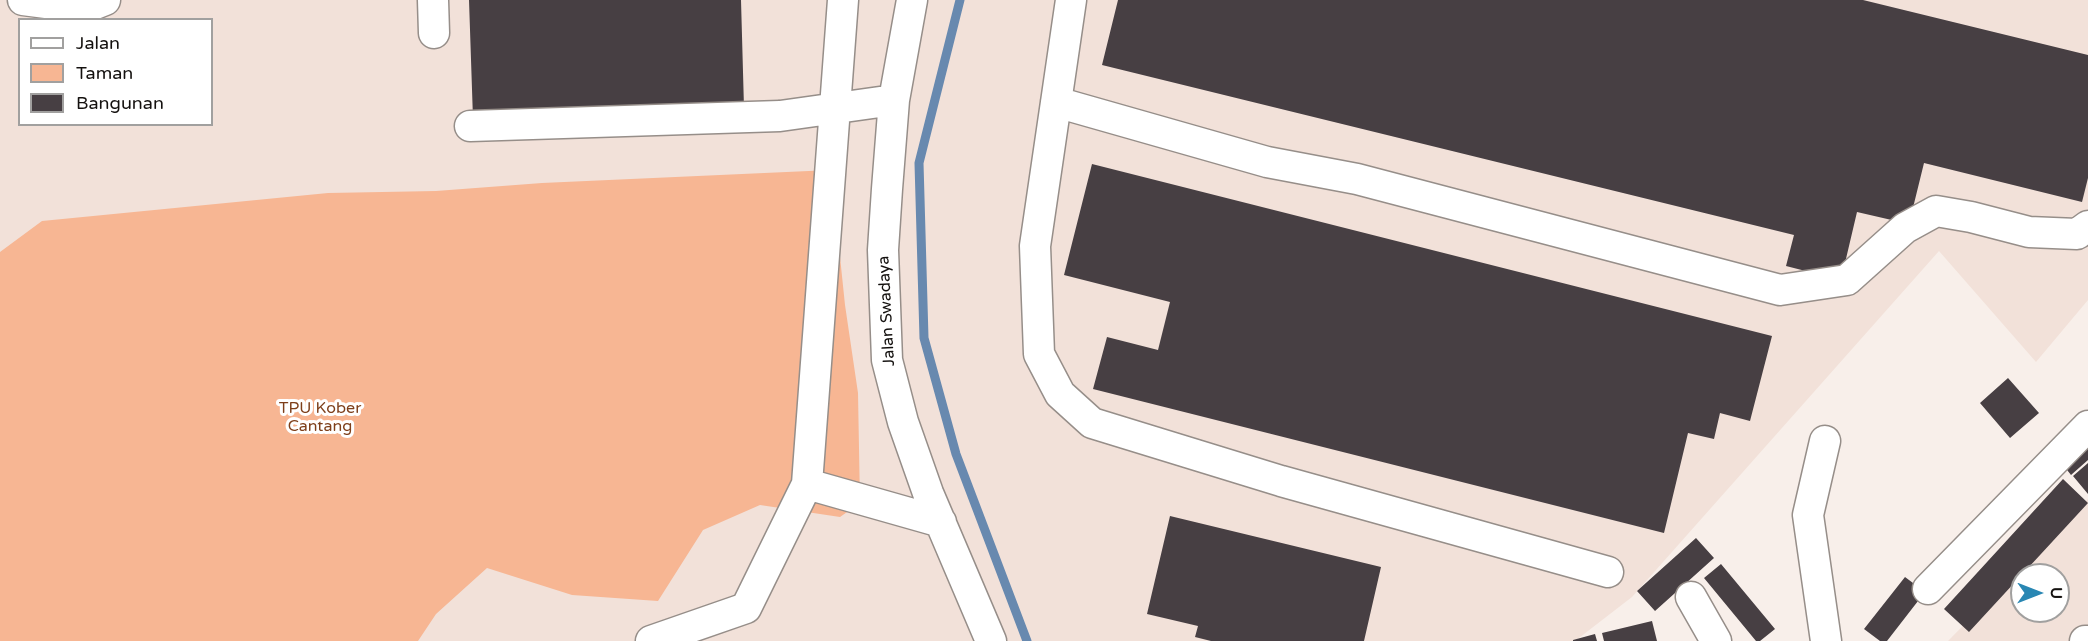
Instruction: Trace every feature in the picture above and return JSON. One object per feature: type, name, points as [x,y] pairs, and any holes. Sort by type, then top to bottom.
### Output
[{"type":"street","points":[[23,0],[85,8],[105,0]]},
{"type":"street","points":[[433,0],[434,33]]},
{"type":"street","points":[[651,641],[746,608],[807,484],[843,0]]},
{"type":"street","name":"Jalan Swadaya","points":[[912,0],[894,100],[883,250],[887,360],[903,422],[941,522],[991,641]]},
{"type":"street","points":[[1071,0],[1035,246],[1039,354],[1060,394],[1092,423],[1281,481],[1608,572]]},
{"type":"street","points":[[470,126],[780,116],[894,100]]},
{"type":"street","points":[[1056,102],[1168,136],[1267,162],[1357,179],[1780,290],[1847,280],[1905,228],[1936,211],[2028,232],[2077,234],[2088,226]]},
{"type":"street","points":[[1928,589],[2088,426]]},
{"type":"street","points":[[1825,441],[1808,515],[1826,641]]},
{"type":"street","points":[[807,484],[941,522]]},
{"type":"street","points":[[1691,597],[1716,641]]},
{"type":"shaded area","points":[[0,0],[2088,0],[2088,300],[2036,362],[1939,251],[1632,597],[1575,641],[0,641]]},
{"type":"shaded area","points":[[2088,499],[2088,641],[1948,641],[2010,578],[2010,623],[2070,623],[2070,563],[2025,563]]},
{"type":"green space","name":"TPU Kober Cantang","points":[[831,170],[845,305],[858,393],[860,503],[840,517],[760,505],[703,530],[658,601],[572,595],[487,568],[436,614],[418,641],[0,641],[0,252],[42,221],[328,193],[436,191],[542,183]]},
{"type":"building","points":[[469,0],[741,0],[744,108],[473,119]]},
{"type":"building","points":[[1118,0],[1863,0],[2088,55],[2088,178],[2082,202],[1924,163],[1909,224],[1857,212],[1841,280],[1786,266],[1794,235],[1102,65]]},
{"type":"building","points":[[1092,164],[1772,336],[1750,421],[1720,413],[1714,439],[1688,433],[1664,533],[1093,389],[1107,337],[1158,350],[1170,302],[1064,275]]},
{"type":"building","points":[[2008,378],[2039,413],[2010,438],[1980,403]]},
{"type":"building","points":[[2088,441],[2088,460],[2071,475],[2064,466]]},
{"type":"building","points":[[2088,463],[2088,494],[2073,476]]},
{"type":"building","points":[[2063,479],[2088,503],[2033,563],[2010,563],[2010,588],[1969,632],[1944,609]]},
{"type":"building","points":[[1170,516],[1381,567],[1364,641],[1211,641],[1195,637],[1198,626],[1147,614]]},
{"type":"building","points":[[1696,538],[1714,558],[1655,611],[1637,591]]},
{"type":"building","points":[[1721,564],[1775,629],[1760,641],[1756,641],[1704,578]]},
{"type":"building","points":[[1905,577],[1925,592],[1887,641],[1880,641],[1864,629]]},
{"type":"building","points":[[1652,621],[1657,641],[1604,641],[1602,633]]},
{"type":"building","points":[[1595,634],[1597,641],[1573,641],[1573,640]]},
{"type":"waterway","points":[[960,0],[919,163],[924,338],[956,454],[1027,641]]}]
